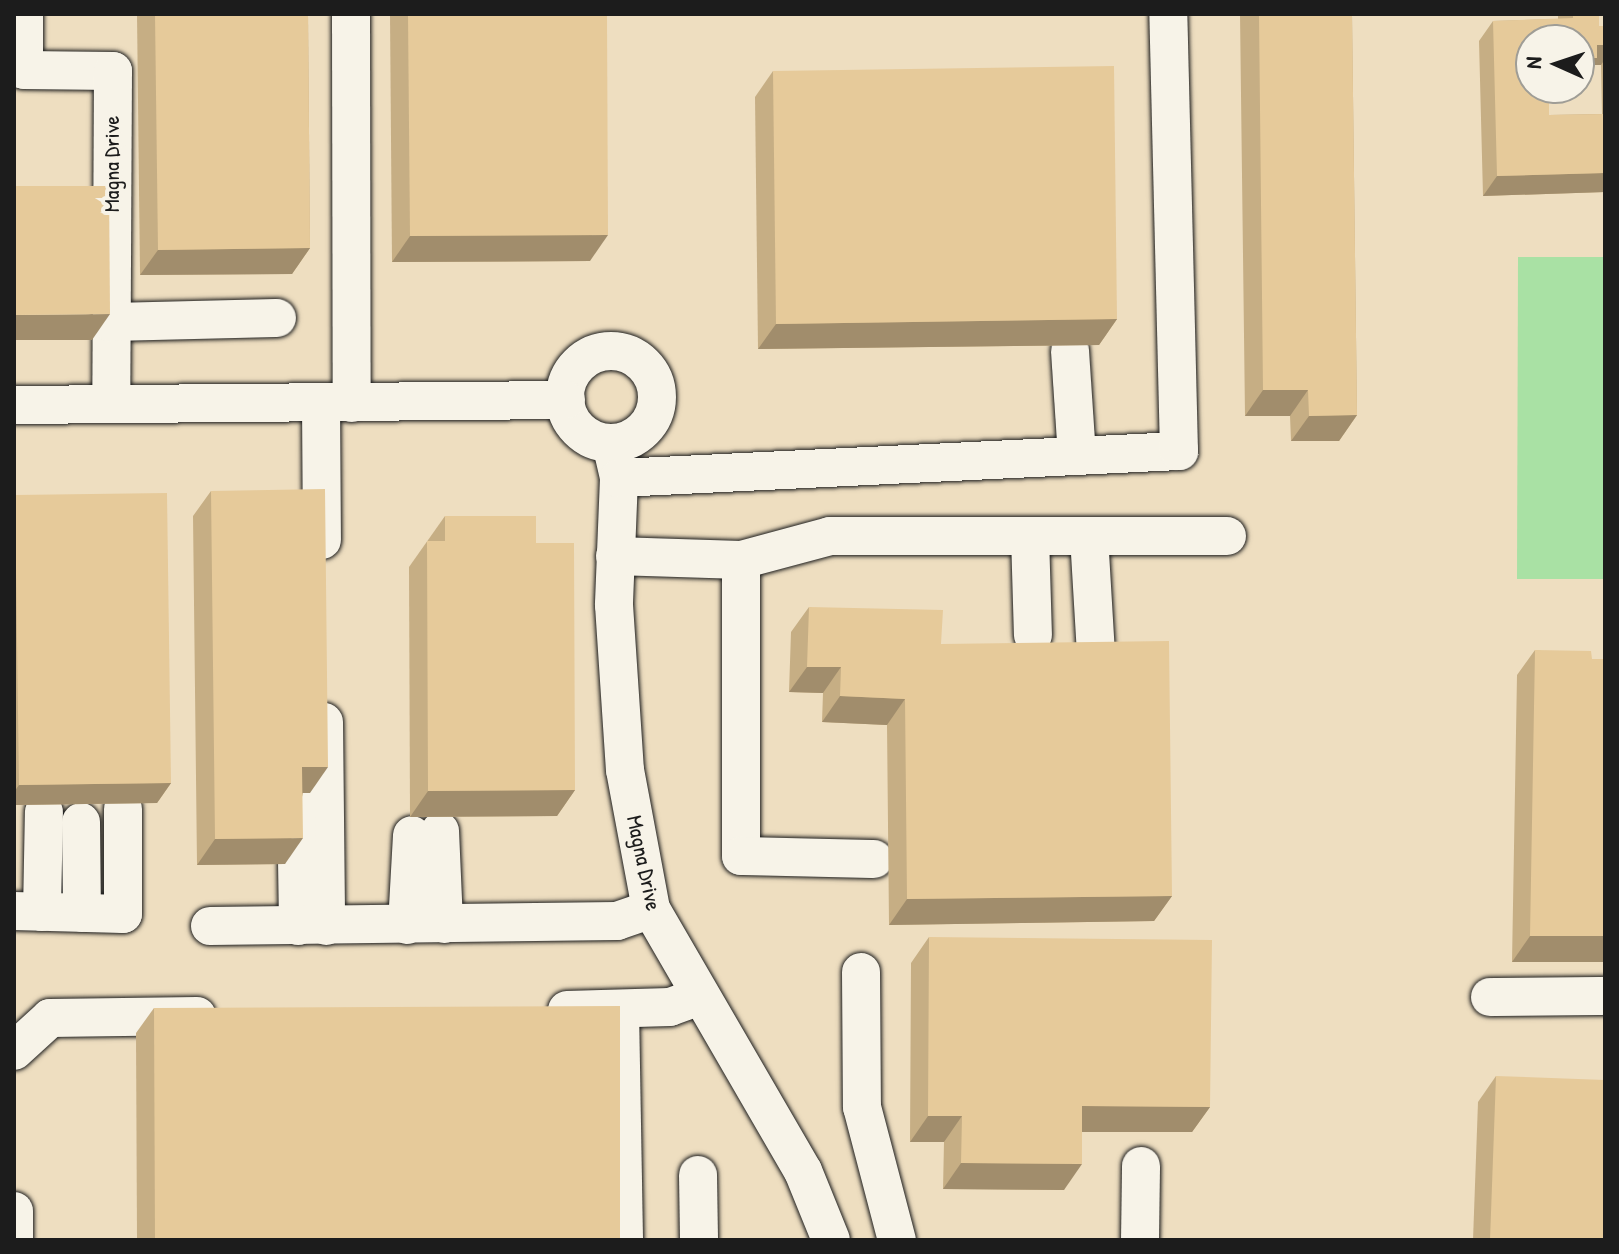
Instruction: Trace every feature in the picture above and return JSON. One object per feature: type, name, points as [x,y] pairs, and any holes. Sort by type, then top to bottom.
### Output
[{"type":"street","name":"Magna Drive","points":[[24,14],[24,70],[113,71],[111,403]]},
{"type":"street","points":[[323,582],[336,403],[351,14]]},
{"type":"street","points":[[615,460],[640,432],[656,406],[652,375],[643,363],[614,351],[599,352],[574,370],[566,400],[576,425],[615,460],[1077,456],[1179,451],[1168,14]]},
{"type":"street","points":[[111,322],[277,318]]},
{"type":"street","points":[[1070,351],[1077,456]]},
{"type":"street","points":[[14,405],[566,400]]},
{"type":"street","name":"Magna Drive","points":[[615,460],[615,556],[625,770],[651,909],[698,997],[803,1171],[831,1240]]},
{"type":"street","points":[[615,556],[741,560],[830,536],[1227,536]]},
{"type":"street","points":[[1030,536],[1033,635]]},
{"type":"street","points":[[1089,536],[1096,655]]},
{"type":"street","points":[[741,560],[741,856],[874,859]]},
{"type":"street","points":[[312,926],[324,692]]},
{"type":"street","points":[[296,793],[312,926]]},
{"type":"street","points":[[44,812],[28,911],[123,914],[123,809]]},
{"type":"street","points":[[81,822],[82,913]]},
{"type":"street","points":[[425,925],[426,833]]},
{"type":"street","points":[[210,926],[617,921],[651,909]]},
{"type":"street","points":[[861,972],[862,1107],[897,1240]]},
{"type":"street","points":[[1490,997],[1605,996]]},
{"type":"street","points":[[525,1010],[670,1007],[698,997]]},
{"type":"street","points":[[620,1009],[624,1240]]},
{"type":"street","points":[[14,1051],[50,1018],[240,1015]]},
{"type":"street","points":[[1140,1240],[1141,1166]]},
{"type":"street","points":[[698,1175],[699,1240]]},
{"type":"street","points":[[14,1211],[14,1240]]},
{"type":"shaded area","points":[[14,14],[1605,14],[1605,1240],[14,1240]]},
{"type":"green space","points":[[1518,257],[1605,257],[1605,579],[1517,579]]},
{"type":"building","points":[[155,14],[308,14],[310,248],[158,250]]},
{"type":"building","points":[[408,14],[607,14],[608,235],[410,236]]},
{"type":"building","points":[[1259,14],[1352,14],[1357,415],[1309,416],[1308,390],[1263,390]]},
{"type":"building","points":[[1573,14],[1599,14],[1599,26],[1605,26],[1605,45],[1597,45],[1597,58],[1595,24],[1515,24],[1515,104],[1549,104],[1549,115],[1605,114],[1605,173],[1497,176],[1493,21],[1573,18]]},
{"type":"building","points":[[1114,66],[1117,319],[776,324],[773,71]]},
{"type":"building","points":[[14,186],[109,186],[110,314],[14,315]]},
{"type":"building","points":[[325,489],[328,767],[302,767],[303,838],[215,839],[211,491]]},
{"type":"building","points":[[167,493],[171,783],[19,785],[15,495]]},
{"type":"building","points":[[445,516],[536,516],[536,543],[574,543],[575,790],[428,791],[427,541],[445,541]]},
{"type":"building","points":[[809,607],[943,610],[941,644],[1169,641],[1172,896],[907,899],[905,699],[840,696],[841,667],[807,667]]},
{"type":"building","points":[[1535,650],[1591,651],[1592,659],[1605,659],[1605,936],[1530,936]]},
{"type":"building","points":[[929,937],[1212,940],[1210,1107],[1082,1106],[1082,1164],[961,1163],[962,1116],[928,1116]]},
{"type":"building","points":[[620,1006],[620,1240],[155,1240],[154,1008]]},
{"type":"building","points":[[1496,1076],[1605,1080],[1605,1240],[1490,1240]]}]
